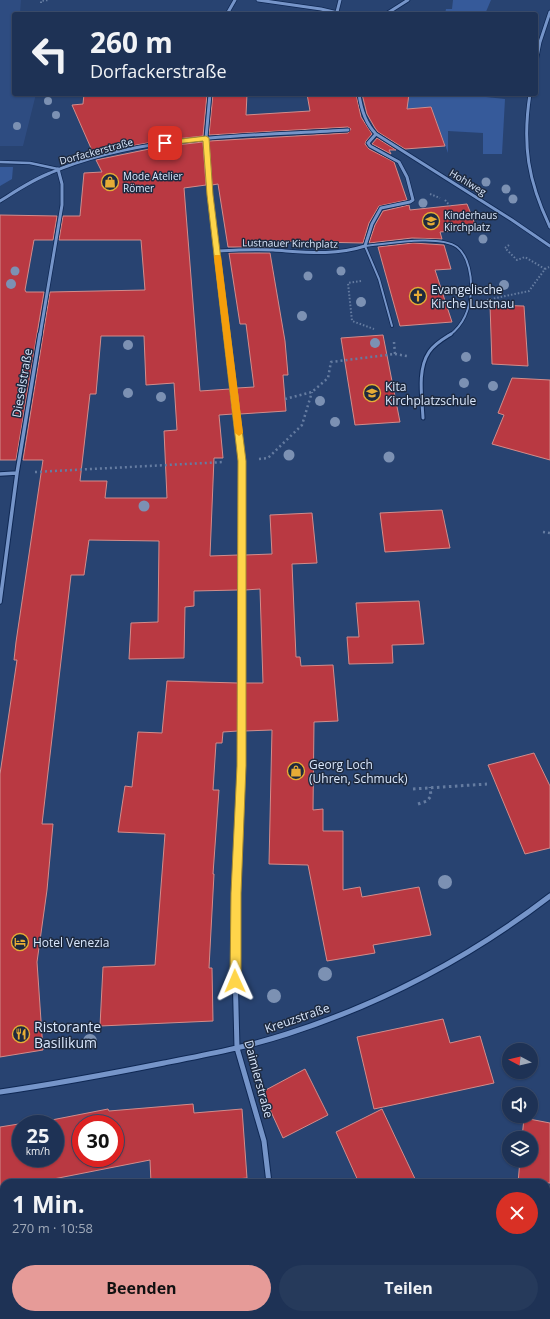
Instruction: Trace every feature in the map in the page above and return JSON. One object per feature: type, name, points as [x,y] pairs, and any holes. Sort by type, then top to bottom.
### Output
[{"type":"street","points":[[229,12],[235,0]]},
{"type":"street","points":[[258,0],[337,12],[340,0]]},
{"type":"street","points":[[389,12],[408,0]]},
{"type":"street","points":[[538,52],[550,12]]},
{"type":"street","name":"Daimlerstraße","points":[[210,96],[206,138],[210,195],[242,461],[241,766],[235,968],[237,1048],[264,1141],[269,1179]]},
{"type":"street","points":[[360,96],[366,122],[376,134],[368,142],[370,146],[398,162],[407,177],[413,197],[413,200],[410,202],[381,208],[372,224],[365,246]]},
{"type":"street","points":[[530,96],[525,142],[526,160],[533,187],[550,227]]},
{"type":"street","name":"Dorfackerstraße","points":[[0,200],[58,169],[144,147],[206,138],[348,130]]},
{"type":"street","name":"Hohlweg","points":[[376,134],[512,220],[550,246]]},
{"type":"street","points":[[0,162],[30,163],[58,169]]},
{"type":"street","name":"Dieselstraße","points":[[0,602],[17,473],[61,210],[63,186],[58,169]]},
{"type":"street","name":"Lustnauer Kirchplatz","points":[[217,251],[261,250],[324,253],[350,251],[365,246]]},
{"type":"street","points":[[0,474],[17,473]]},
{"type":"street","name":"Kreuzstraße","points":[[0,1092],[105,1075],[237,1048],[300,1030],[361,1006],[413,983],[468,953],[550,896]]},
{"type":"lane","points":[[392,326],[379,279],[365,246],[432,242],[453,245],[459,249],[465,258],[468,268],[471,291],[469,304],[466,316],[461,325],[431,349],[425,359],[423,371],[423,418]]},
{"type":"path","points":[[41,3],[41,1],[48,0]]},
{"type":"path","points":[[509,245],[505,248],[517,260],[525,257],[545,269]]},
{"type":"path","points":[[469,304],[529,291],[545,269],[549,267]]},
{"type":"path","points":[[379,279],[348,283],[352,321],[393,336]]},
{"type":"path","points":[[285,399],[312,392],[328,378],[331,362],[396,354],[392,326]]},
{"type":"path","points":[[17,473],[242,461],[268,458],[302,425],[312,392]]},
{"type":"path","points":[[543,532],[550,533]]},
{"type":"path","points":[[412,788],[487,784]]},
{"type":"path","points":[[418,804],[427,801],[431,796],[430,787]]},
{"type":"shaded area","points":[[0,0],[21,0],[20,12],[12,12],[12,96],[36,96],[23,146],[0,146]]},
{"type":"shaded area","points":[[453,0],[491,0],[486,12],[445,12],[446,9],[452,9]]},
{"type":"shaded area","points":[[408,96],[486,96],[505,99],[502,154],[483,154],[483,133],[448,131],[448,153],[431,107],[402,109]]},
{"type":"shaded area","points":[[0,167],[13,167],[12,179],[0,186]]},
{"type":"building","points":[[84,96],[207,96],[203,136],[158,141],[120,148],[94,155],[72,105],[83,104]]},
{"type":"building","points":[[213,96],[247,96],[246,115],[310,111],[307,96],[356,96],[361,117],[372,134],[365,144],[369,149],[394,162],[407,200],[379,206],[369,223],[363,243],[268,241],[269,247],[228,247],[218,184],[212,185],[209,141],[348,133],[351,129],[348,127],[209,135]]},
{"type":"building","points":[[362,96],[409,96],[407,109],[431,107],[445,146],[405,149],[378,132],[367,114]]},
{"type":"building","points":[[377,138],[396,150],[389,150],[391,154],[372,144]]},
{"type":"building","points":[[203,142],[206,185],[184,188],[200,391],[230,389],[233,414],[219,415],[223,458],[214,458],[210,556],[238,555],[238,590],[194,591],[194,606],[185,607],[184,658],[129,659],[131,623],[158,622],[159,541],[89,540],[84,575],[71,575],[42,824],[53,824],[47,890],[37,962],[43,1050],[0,1057],[0,774],[17,660],[14,660],[16,642],[43,460],[23,460],[50,292],[145,290],[141,240],[59,240],[63,216],[80,216],[84,173],[102,172],[96,160],[159,147]],"holes":[[[101,336],[144,336],[146,385],[174,383],[177,430],[164,431],[167,498],[105,498],[107,481],[80,481],[90,394],[96,394]]]},
{"type":"building","name":"Kinderhaus Kirchplatz","points":[[467,204],[477,229],[440,232],[442,239],[412,238],[369,243],[375,225],[383,211],[409,205],[410,210]]},
{"type":"building","points":[[0,215],[57,216],[53,240],[34,240],[25,290],[26,292],[44,292],[16,460],[0,460]]},
{"type":"building","name":"Evangelische Kirche Lustnau","points":[[413,243],[444,245],[451,269],[435,270],[452,322],[400,326],[378,247]]},
{"type":"building","points":[[229,253],[270,253],[285,341],[288,375],[283,375],[286,411],[240,414],[237,388],[254,387],[246,324],[240,324]]},
{"type":"building","points":[[490,305],[524,306],[528,366],[492,364]]},
{"type":"building","name":"Kita Kirchplatzschule","points":[[383,335],[400,422],[355,425],[341,338]]},
{"type":"building","points":[[512,378],[550,380],[550,460],[492,444],[504,415],[498,413]]},
{"type":"building","points":[[442,510],[450,548],[385,552],[380,513]]},
{"type":"building","points":[[312,513],[317,563],[292,564],[296,657],[300,657],[301,666],[333,665],[338,721],[314,722],[313,810],[323,809],[323,831],[343,831],[343,890],[360,887],[362,897],[419,887],[431,935],[373,945],[375,953],[327,961],[308,865],[269,864],[272,730],[244,731],[245,683],[263,683],[260,589],[245,590],[245,555],[272,554],[270,515]]},
{"type":"building","points":[[419,601],[424,644],[392,645],[393,663],[349,664],[347,637],[359,637],[356,603]]},
{"type":"building","points":[[167,681],[238,683],[238,731],[223,732],[222,743],[216,743],[213,790],[219,790],[213,874],[209,968],[212,968],[213,1021],[100,1026],[103,967],[155,965],[165,834],[118,832],[125,786],[132,787],[138,732],[162,733]]},
{"type":"building","points":[[534,753],[550,786],[550,848],[525,854],[488,765]]},
{"type":"building","points":[[443,1019],[450,1043],[480,1036],[494,1083],[374,1109],[357,1037]]},
{"type":"building","points":[[305,1069],[328,1115],[283,1138],[262,1092]]},
{"type":"building","points":[[193,1104],[194,1113],[242,1109],[247,1178],[151,1179],[150,1160],[124,1165],[124,1115],[77,1115],[108,1109],[109,1111]]},
{"type":"building","points":[[382,1109],[415,1179],[357,1179],[336,1132]]},
{"type":"building","points":[[72,1116],[72,1167],[114,1167],[53,1179],[0,1179],[0,1127],[12,1125],[12,1167],[64,1167],[64,1118]]},
{"type":"building","points":[[538,1121],[550,1123],[550,1179],[518,1179],[519,1167],[538,1167],[538,1131],[523,1131],[524,1123],[538,1123]]},
{"type":"slow traffic","points":[[218,257],[239,433]]},
{"type":"place","name":"Mode Atelier Römer","points":[[110,182]]},
{"type":"place","name":"Kinderhaus Kirchplatz","points":[[431,221]]},
{"type":"place","name":"Evangelische Kirche Lustnau","points":[[418,296]]},
{"type":"place","name":"Kita Kirchplatzschule","points":[[372,393]]},
{"type":"place","name":"Georg Loch (Uhren, Schmuck)","points":[[296,771]]},
{"type":"place","name":"Hotel Venezia","points":[[20,942]]},
{"type":"place","name":"Ristorante Basilikum","points":[[21,1034]]},
{"type":"route","points":[[165,143],[206,138],[210,195],[242,461],[241,766],[236,893],[235,981]]}]
